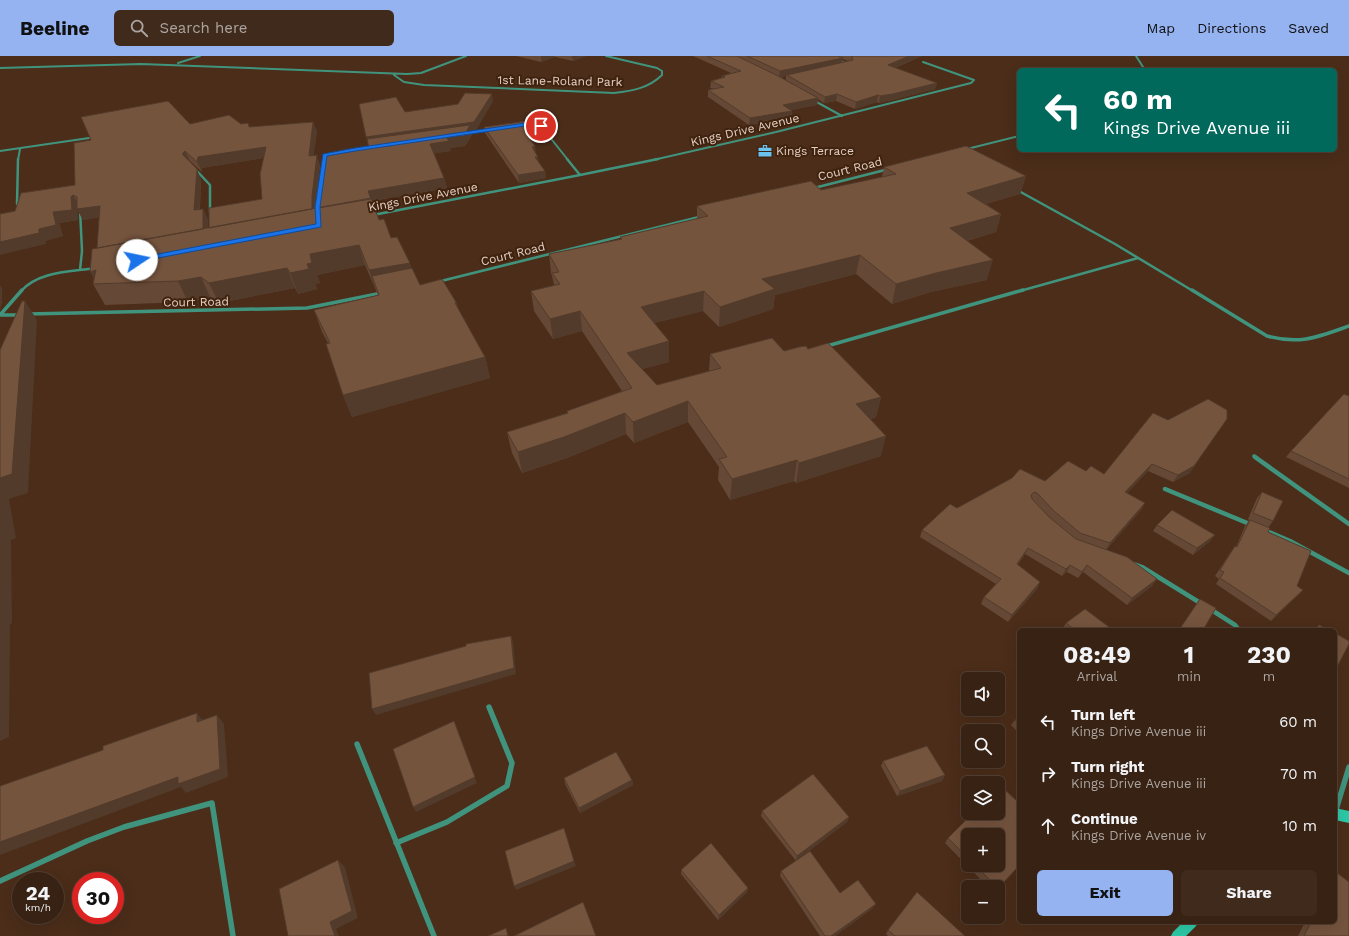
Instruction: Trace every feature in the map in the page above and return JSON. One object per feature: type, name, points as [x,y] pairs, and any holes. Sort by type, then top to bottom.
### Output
[{"type":"street","points":[[174,64],[200,56]]},
{"type":"street","points":[[0,68],[76,65],[174,64],[328,70],[394,75],[421,73],[466,56]]},
{"type":"street","name":"1st Lane-Roland Park","points":[[394,75],[404,82],[424,86],[614,92],[629,91],[646,86],[658,80],[662,75],[662,71],[657,68],[606,56]]},
{"type":"street","points":[[830,56],[850,65],[843,67]]},
{"type":"street","points":[[1136,56],[1144,68]]},
{"type":"street","name":"Kings Drive Avenue","points":[[366,217],[580,175],[721,145],[971,83],[974,80],[923,62]]},
{"type":"street","points":[[812,99],[842,116]]},
{"type":"street","points":[[525,125],[541,126],[580,175]]},
{"type":"street","points":[[459,134],[495,129]]},
{"type":"street","points":[[966,149],[1017,136]]},
{"type":"street","points":[[0,151],[89,138]]},
{"type":"street","points":[[336,153],[378,146]]},
{"type":"street","points":[[17,204],[17,163],[20,149]]},
{"type":"street","points":[[194,168],[210,185],[210,217]]},
{"type":"street","name":"Court Road","points":[[806,190],[890,168]]},
{"type":"street","points":[[1012,187],[1138,258],[1267,336],[1281,341],[1303,342],[1349,326]]},
{"type":"street","points":[[80,208],[82,251],[80,270]]},
{"type":"street","name":"Court Road","points":[[429,284],[707,215]]},
{"type":"street","points":[[823,348],[1138,258]]},
{"type":"street","points":[[0,315],[28,284],[48,275],[100,267]]},
{"type":"street","name":"Court Road","points":[[0,315],[307,308],[383,293]]},
{"type":"street","points":[[1254,456],[1298,486],[1349,524]]},
{"type":"street","points":[[1165,489],[1255,526]]},
{"type":"street","points":[[1262,529],[1290,541],[1349,573]]},
{"type":"street","points":[[1129,562],[1142,567],[1229,621],[1237,628]]},
{"type":"street","points":[[396,843],[447,822],[507,786],[512,763],[489,707]]},
{"type":"street","points":[[357,744],[434,936]]},
{"type":"street","points":[[1337,807],[1349,767]]},
{"type":"street","points":[[0,881],[87,841],[117,830],[212,803],[233,936]]},
{"type":"street","points":[[1337,814],[1349,817]]},
{"type":"street","points":[[1177,936],[1190,924]]},
{"type":"building","points":[[707,56],[737,56],[818,98],[783,105],[792,111],[750,118],[708,90],[724,87],[711,81],[725,77],[722,76],[741,71]]},
{"type":"building","points":[[747,56],[838,56],[843,58],[780,71]]},
{"type":"building","points":[[851,56],[909,56],[888,65],[937,83],[893,94],[878,95],[856,102],[837,94],[825,97],[787,75],[853,60]]},
{"type":"building","points":[[465,93],[492,94],[474,122],[366,137],[359,104],[396,97],[405,112],[458,104]]},
{"type":"building","points":[[168,101],[190,124],[229,115],[241,124],[248,123],[249,127],[313,122],[309,156],[317,155],[312,209],[209,228],[209,208],[262,199],[260,174],[266,147],[198,157],[197,162],[185,151],[183,155],[197,169],[194,210],[203,209],[203,229],[97,248],[100,206],[77,209],[77,197],[73,195],[71,197],[72,210],[53,212],[56,225],[39,229],[39,233],[0,242],[0,214],[15,211],[21,193],[75,185],[74,143],[91,140],[81,117]]},
{"type":"building","points":[[527,121],[538,133],[527,135],[535,146],[532,147],[538,157],[535,157],[545,171],[518,175],[484,127]]},
{"type":"building","points":[[470,125],[464,136],[447,138],[449,141],[430,144],[444,178],[368,191],[371,199],[318,208],[317,196],[323,154],[369,148],[367,139]]},
{"type":"building","points":[[966,146],[1026,176],[967,193],[1001,214],[950,228],[993,260],[896,284],[860,255],[762,279],[775,289],[720,307],[704,291],[641,307],[669,341],[627,353],[657,385],[721,368],[710,354],[772,338],[784,351],[806,346],[808,349],[828,343],[881,397],[856,404],[886,436],[799,463],[797,460],[732,479],[719,459],[727,457],[688,401],[633,422],[625,413],[564,437],[518,452],[507,432],[568,413],[567,411],[632,388],[580,311],[550,319],[531,291],[560,284],[552,273],[559,272],[549,254],[622,239],[620,237],[708,216],[697,206],[811,181],[821,190],[896,174],[884,167]]},
{"type":"building","points":[[371,198],[379,220],[384,219],[391,238],[397,237],[410,263],[369,270],[359,245],[310,254],[312,263],[307,264],[309,269],[290,273],[287,268],[209,283],[201,277],[178,281],[93,284],[96,270],[90,272],[92,249]]},
{"type":"building","points":[[412,268],[420,285],[442,279],[485,357],[343,395],[326,344],[330,343],[314,310],[379,295],[372,276]]},
{"type":"building","points":[[22,301],[25,301],[12,474],[0,478],[0,350]]},
{"type":"building","points":[[1344,394],[1349,396],[1349,479],[1291,451]]},
{"type":"building","points":[[1208,399],[1227,410],[1227,419],[1194,466],[1178,475],[1152,464],[1125,492],[1145,503],[1110,543],[1080,533],[1054,511],[1037,493],[1034,492],[1031,495],[1032,499],[1049,517],[1076,539],[1127,557],[1157,579],[1132,598],[1087,565],[1082,572],[1070,565],[1066,569],[1028,548],[1017,564],[1040,582],[1012,615],[984,597],[1001,579],[922,530],[950,504],[957,508],[1012,478],[1020,469],[1045,481],[1068,461],[1086,471],[1091,466],[1104,474],[1153,413],[1168,420]]},
{"type":"building","points":[[1262,492],[1283,501],[1273,521],[1253,513]]},
{"type":"building","points":[[1172,510],[1215,535],[1197,548],[1157,525]]},
{"type":"building","points":[[1250,520],[1270,528],[1268,532],[1311,551],[1297,586],[1303,590],[1276,615],[1220,578],[1224,572],[1220,570],[1235,546],[1237,547]]},
{"type":"building","points":[[1200,599],[1216,608],[1204,628],[1180,628]]},
{"type":"building","points":[[1085,609],[1110,628],[1072,628],[1066,623]]},
{"type":"building","points":[[1319,625],[1325,628],[1317,628]]},
{"type":"building","points":[[1337,634],[1349,641],[1349,644],[1337,667]]},
{"type":"building","points":[[511,636],[514,668],[372,709],[369,673],[466,646],[466,644]]},
{"type":"building","points":[[197,713],[197,722],[217,715],[220,769],[178,784],[178,777],[0,842],[0,786],[103,750],[103,746]]},
{"type":"building","points":[[454,721],[475,777],[413,807],[393,749]]},
{"type":"building","points":[[927,746],[945,775],[900,791],[883,761]]},
{"type":"building","points":[[616,752],[632,780],[579,808],[564,778]]},
{"type":"building","points":[[813,774],[849,817],[797,856],[762,811]]},
{"type":"building","points":[[1005,790],[1017,801],[1017,868],[1005,881],[990,880],[982,872],[1005,872],[1005,828],[961,828],[961,851],[948,838],[966,820],[1005,820]]},
{"type":"building","points":[[564,828],[574,861],[514,886],[505,851]]},
{"type":"building","points":[[711,843],[748,888],[719,915],[681,870]]},
{"type":"building","points":[[810,851],[840,893],[858,880],[876,904],[831,936],[825,936],[781,871]]},
{"type":"building","points":[[338,860],[352,911],[330,922],[335,936],[288,936],[279,889]]},
{"type":"building","points":[[1337,873],[1349,882],[1349,936],[1304,936],[1310,924],[1337,924]]},
{"type":"building","points":[[917,892],[965,936],[895,936],[888,930]]},
{"type":"building","points":[[583,902],[596,936],[514,936]]},
{"type":"building","points":[[506,928],[508,936],[488,936]]},
{"type":"place","name":"Kings Terrace","points":[[765,151]]},
{"type":"route","points":[[137,260],[319,226],[318,207],[325,155],[355,149],[480,131],[534,124],[541,126]]}]
